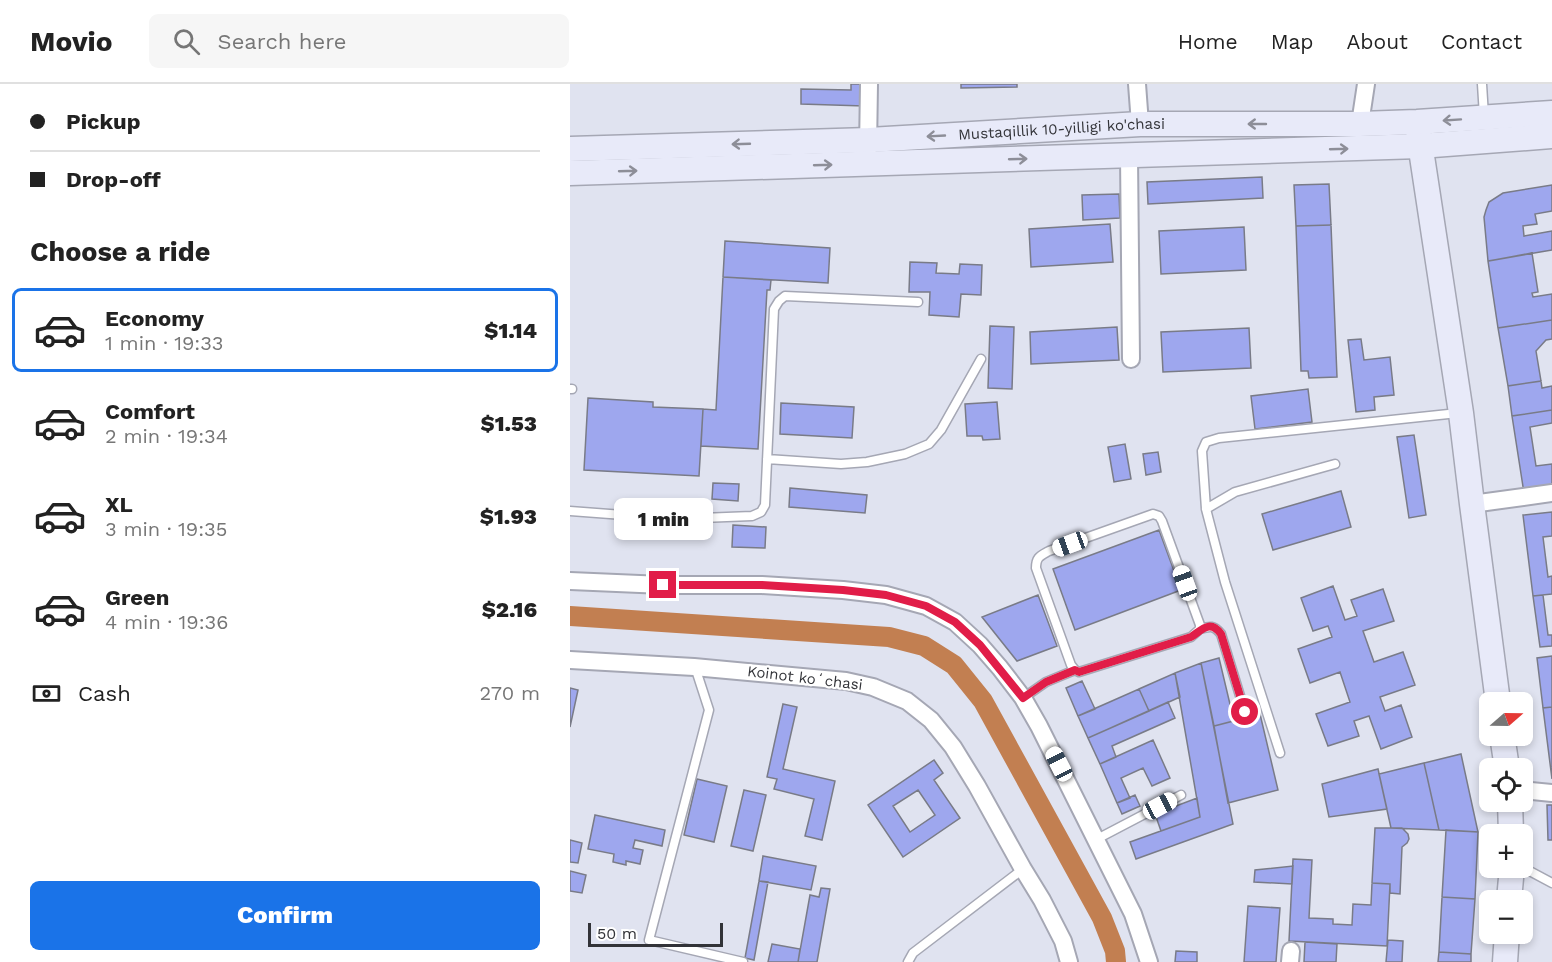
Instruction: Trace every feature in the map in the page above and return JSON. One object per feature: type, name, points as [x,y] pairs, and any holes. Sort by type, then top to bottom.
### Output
[{"type":"main road","name":"Mustaqillik 10-yilligi ko'chasi","points":[[570,149],[869,140],[1140,124],[1360,124],[1552,113]]},
{"type":"main road","points":[[1417,122],[1461,413],[1497,692]]},
{"type":"main road","name":"Mustaqillik 10-yilligi ko'chasi","points":[[570,173],[1420,146],[1552,136]]},
{"type":"main road","points":[[1505,962],[1506,944]]},
{"type":"street","points":[[867,164],[869,84]]},
{"type":"street","points":[[1137,84],[1140,124]]},
{"type":"street","points":[[1360,124],[1366,84]]},
{"type":"street","points":[[1129,156],[1131,359]]},
{"type":"street","points":[[1472,504],[1552,493]]},
{"type":"street","points":[[570,581],[663,585],[762,585],[843,590],[886,595],[926,606],[955,622],[980,645],[1023,698],[1039,726],[1133,914],[1149,962]]},
{"type":"street","name":"Koinot koʻchasi","points":[[570,660],[694,667],[846,681],[873,687],[907,701],[931,720],[953,747],[1041,900],[1063,941],[1069,962]]},
{"type":"street","points":[[1533,791],[1552,794]]},
{"type":"lane","points":[[1482,84],[1484,118]]},
{"type":"lane","points":[[570,511],[676,519],[752,516],[761,512],[765,505],[774,309],[779,301],[785,296],[918,302]]},
{"type":"lane","points":[[767,459],[841,464],[867,462],[905,454],[929,444],[941,430],[981,358]]},
{"type":"lane","points":[[1280,753],[1225,582],[1206,509],[1202,450],[1206,442],[1219,438],[1461,413]]},
{"type":"lane","points":[[1206,509],[1235,492],[1335,464]]},
{"type":"lane","points":[[1200,629],[1159,516],[1153,514],[1050,551],[1036,561],[1036,568],[1065,651],[1075,670],[1079,672],[1191,637],[1200,629],[1210,626],[1216,628],[1221,634],[1245,712]]},
{"type":"lane","points":[[694,667],[709,710],[649,940],[744,962]]},
{"type":"lane","points":[[1023,698],[1046,682],[1075,670]]},
{"type":"lane","points":[[1097,839],[1181,795]]},
{"type":"lane","points":[[908,962],[913,953],[1023,869]]},
{"type":"lane","points":[[1533,873],[1552,883]]},
{"type":"building","points":[[851,84],[864,84],[864,106],[801,104],[801,89],[851,90]]},
{"type":"building","points":[[961,84],[1017,84],[1017,87],[961,88]]},
{"type":"building","points":[[1262,177],[1263,198],[1148,204],[1147,182]]},
{"type":"building","points":[[1329,184],[1331,225],[1296,226],[1294,185]]},
{"type":"building","points":[[1552,185],[1552,211],[1535,214],[1537,224],[1523,226],[1524,236],[1552,231],[1552,250],[1488,261],[1484,217],[1489,202],[1503,193]]},
{"type":"building","points":[[1119,194],[1120,218],[1083,220],[1082,195]]},
{"type":"building","points":[[1110,224],[1113,262],[1031,267],[1029,229]]},
{"type":"building","points":[[1331,225],[1337,377],[1309,378],[1308,371],[1301,371],[1296,226]]},
{"type":"building","points":[[1244,227],[1246,270],[1161,274],[1159,231]]},
{"type":"building","points":[[725,241],[830,248],[828,283],[723,277]]},
{"type":"building","points":[[1532,253],[1538,292],[1532,293],[1533,297],[1552,294],[1552,320],[1498,328],[1488,261]]},
{"type":"building","points":[[910,262],[937,263],[936,273],[959,274],[960,264],[982,265],[981,295],[961,294],[959,317],[929,315],[930,292],[909,292]]},
{"type":"building","points":[[723,277],[771,280],[770,290],[767,290],[758,449],[701,446],[703,409],[716,410]]},
{"type":"building","points":[[1552,320],[1552,339],[1546,340],[1536,351],[1541,381],[1508,386],[1498,328]]},
{"type":"building","points":[[990,326],[1014,327],[1012,389],[988,388]]},
{"type":"building","points":[[1117,327],[1119,360],[1031,364],[1030,332]]},
{"type":"building","points":[[1249,328],[1251,368],[1163,372],[1161,332]]},
{"type":"building","points":[[1361,339],[1364,360],[1390,357],[1394,395],[1374,397],[1375,410],[1356,412],[1348,340]]},
{"type":"building","points":[[1541,381],[1542,388],[1552,386],[1552,410],[1512,416],[1508,386]]},
{"type":"building","points":[[1308,389],[1312,422],[1255,429],[1251,396]]},
{"type":"building","points":[[588,398],[653,402],[653,407],[703,409],[699,476],[584,470]]},
{"type":"building","points":[[997,402],[1000,439],[983,440],[982,436],[967,436],[965,404]]},
{"type":"building","points":[[781,403],[854,407],[852,438],[780,434]]},
{"type":"building","points":[[1552,410],[1552,423],[1530,427],[1536,466],[1552,464],[1552,489],[1524,493],[1512,416]]},
{"type":"building","points":[[1414,435],[1426,515],[1409,518],[1397,437]]},
{"type":"building","points":[[1125,444],[1131,479],[1114,482],[1108,447]]},
{"type":"building","points":[[1158,452],[1161,472],[1146,475],[1143,454]]},
{"type":"building","points":[[713,483],[739,484],[738,501],[712,499]]},
{"type":"building","points":[[790,488],[867,495],[865,513],[789,507]]},
{"type":"building","points":[[1341,491],[1351,527],[1273,550],[1262,514]]},
{"type":"building","points":[[1552,512],[1552,536],[1543,537],[1548,577],[1552,576],[1552,594],[1533,596],[1523,515]]},
{"type":"building","points":[[733,525],[766,527],[765,548],[732,547]]},
{"type":"building","points":[[1159,530],[1181,590],[1075,630],[1053,569]]},
{"type":"building","points":[[1333,586],[1345,620],[1357,616],[1351,600],[1383,589],[1394,621],[1363,631],[1374,662],[1403,652],[1415,685],[1380,697],[1385,711],[1401,705],[1412,737],[1381,749],[1369,716],[1354,721],[1359,736],[1328,746],[1316,714],[1350,702],[1340,672],[1310,683],[1298,649],[1332,637],[1328,626],[1313,631],[1301,598]]},
{"type":"building","points":[[1038,595],[1057,646],[1017,661],[982,617]]},
{"type":"building","points":[[1543,595],[1548,635],[1552,635],[1552,646],[1540,647],[1533,596]]},
{"type":"building","points":[[1552,656],[1552,707],[1543,708],[1537,658]]},
{"type":"building","points":[[1219,658],[1234,721],[1214,726],[1201,663]]},
{"type":"building","points":[[1201,663],[1233,824],[1136,859],[1130,842],[1200,817],[1175,673]]},
{"type":"building","points":[[1175,673],[1180,697],[1149,711],[1139,689]]},
{"type":"building","points":[[1082,681],[1095,709],[1078,716],[1066,688]]},
{"type":"building","points":[[570,688],[578,690],[570,727]]},
{"type":"building","points":[[1139,689],[1149,711],[1088,738],[1078,716]]},
{"type":"building","points":[[1168,702],[1175,718],[1112,746],[1116,757],[1100,764],[1088,738]]},
{"type":"building","points":[[783,704],[797,707],[783,769],[835,781],[822,840],[805,836],[814,799],[774,789],[777,779],[767,777]]},
{"type":"building","points":[[1552,707],[1552,779],[1543,708]]},
{"type":"building","points":[[1260,714],[1278,790],[1228,803],[1214,726]]},
{"type":"building","points":[[1153,740],[1170,778],[1152,786],[1143,768],[1121,778],[1130,798],[1117,803],[1100,764]]},
{"type":"building","points":[[1461,754],[1478,832],[1439,830],[1424,763]]},
{"type":"building","points":[[934,760],[943,773],[934,780],[960,818],[903,857],[868,805]],"holes":[[[918,790],[935,815],[910,832],[893,806]]]},
{"type":"building","points":[[1424,763],[1439,830],[1391,828],[1379,774]]},
{"type":"building","points":[[1378,769],[1387,809],[1329,817],[1322,784]]},
{"type":"building","points":[[697,779],[727,786],[714,842],[684,835]]},
{"type":"building","points":[[744,790],[766,795],[753,851],[731,846]]},
{"type":"building","points":[[1135,795],[1140,806],[1122,814],[1117,803]]},
{"type":"building","points":[[1197,798],[1200,817],[1161,831],[1155,814]]},
{"type":"building","points":[[1547,805],[1552,805],[1552,840],[1548,840]]},
{"type":"building","points":[[595,815],[665,830],[662,846],[635,840],[633,848],[643,850],[640,864],[626,861],[626,865],[613,862],[614,854],[588,849]]},
{"type":"building","points":[[1375,828],[1402,828],[1408,834],[1409,839],[1402,847],[1400,894],[1390,893],[1390,884],[1372,883]]},
{"type":"building","points":[[1446,830],[1478,832],[1475,899],[1442,897]]},
{"type":"building","points":[[570,840],[582,843],[578,863],[570,862]]},
{"type":"building","points":[[763,856],[816,866],[811,890],[759,881]]},
{"type":"building","points":[[1293,859],[1312,860],[1309,918],[1333,919],[1333,924],[1352,925],[1353,904],[1371,905],[1372,883],[1390,884],[1387,946],[1289,941]]},
{"type":"building","points":[[1293,866],[1292,884],[1254,882],[1255,870]]},
{"type":"building","points":[[570,871],[586,875],[582,893],[570,891]]},
{"type":"building","points":[[759,881],[768,882],[754,960],[745,958]]},
{"type":"building","points":[[821,888],[830,889],[817,962],[798,962],[810,895],[819,897]]},
{"type":"building","points":[[1442,897],[1475,899],[1471,954],[1439,952]]},
{"type":"building","points":[[1248,906],[1280,908],[1276,962],[1244,962]]},
{"type":"building","points":[[1388,940],[1403,941],[1402,962],[1386,962]]},
{"type":"building","points":[[1305,942],[1337,944],[1336,962],[1304,962]]},
{"type":"building","points":[[772,944],[800,949],[798,962],[768,962]]},
{"type":"building","points":[[1176,951],[1197,952],[1197,962],[1175,962]]},
{"type":"building","points":[[1439,952],[1471,954],[1471,962],[1438,962]]},
{"type":"waterway","points":[[570,616],[889,637],[924,646],[954,665],[983,701],[1102,918],[1115,951],[1116,962]]},
{"type":"route","points":[[663,585],[762,585],[843,590],[886,595],[926,606],[955,622],[980,645],[1023,698],[1046,682],[1075,670],[1079,672],[1191,637],[1200,629],[1210,626],[1216,628],[1221,634],[1245,712]]}]
